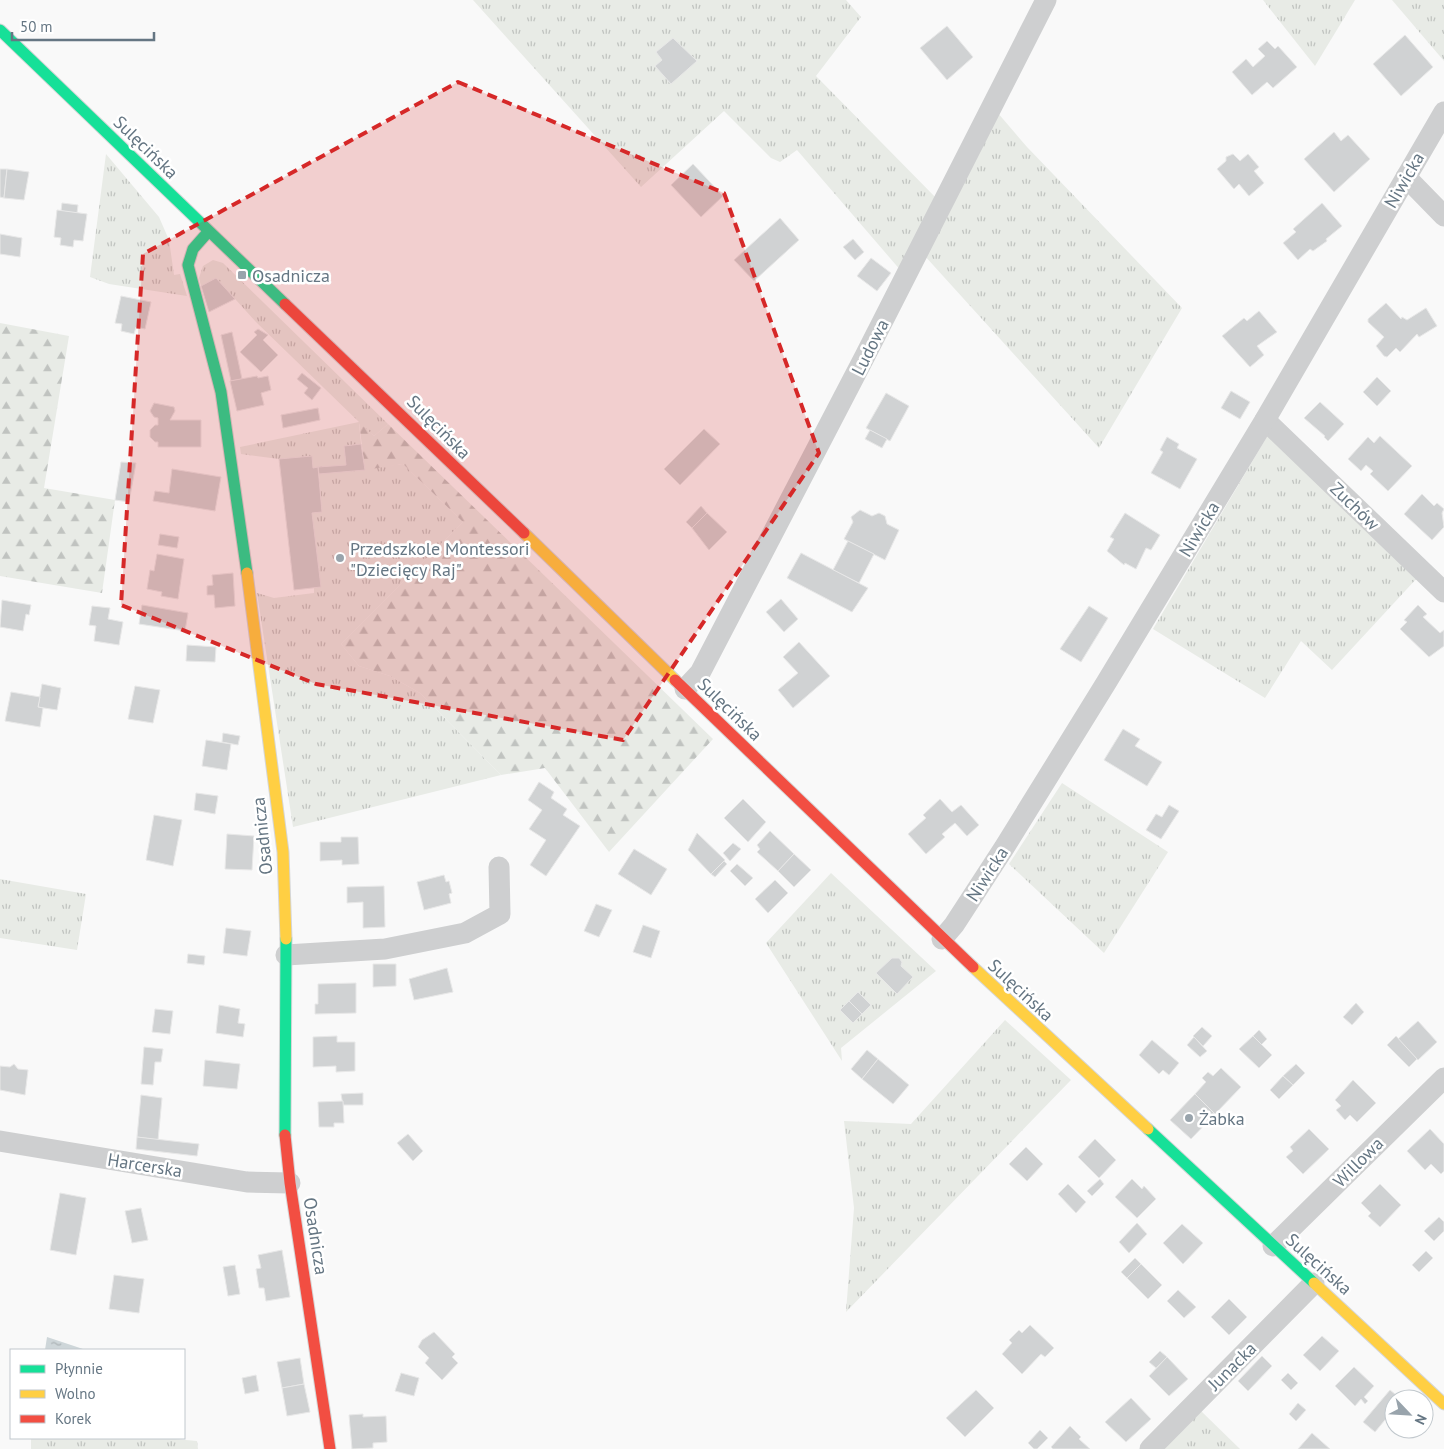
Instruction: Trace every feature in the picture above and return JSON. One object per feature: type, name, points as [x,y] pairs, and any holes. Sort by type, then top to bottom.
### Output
[{"type":"street","name":"Ludowa","points":[[685,689],[700,673],[866,356],[1046,0]]},
{"type":"street","name":"Sulęcińska","points":[[0,30],[208,232],[364,378],[942,939],[1444,1404]]},
{"type":"street","name":"Niwicka","points":[[942,939],[954,925],[1004,848],[1265,420],[1444,112]]},
{"type":"street","points":[[1406,177],[1444,216]]},
{"type":"street","name":"Osadnicza","points":[[208,232],[193,249],[188,265],[221,392],[239,508],[283,852],[286,955],[285,1131],[290,1183],[330,1449]]},
{"type":"street","name":"Zuchów","points":[[1265,420],[1444,592]]},
{"type":"street","points":[[286,955],[385,949],[465,933],[500,914],[499,867]]},
{"type":"street","name":"Willowa","points":[[1273,1246],[1444,1078]]},
{"type":"street","name":"Harcerska","points":[[0,1141],[247,1182],[290,1183]]},
{"type":"street","name":"Junacka","points":[[1150,1449],[1314,1283]]},
{"type":"highlighted area","points":[[458,82],[724,193],[819,453],[623,740],[316,684],[121,605],[143,254]]},
{"type":"green space","points":[[473,0],[846,0],[861,17],[816,76],[941,203],[991,105],[1027,147],[1182,308],[1099,448],[924,255],[902,272],[797,150],[780,162],[771,158],[724,111],[641,187]]},
{"type":"green space","points":[[1263,0],[1355,0],[1315,66]]},
{"type":"green space","points":[[1392,0],[1444,0],[1444,61]]},
{"type":"green space","points":[[106,154],[159,217],[169,240],[174,275],[180,274],[187,296],[109,284],[90,277]]},
{"type":"green space","points":[[213,260],[223,263],[388,424],[374,436],[359,423],[361,444],[344,446],[346,465],[313,468],[279,459],[241,454],[240,447],[359,422],[256,322],[216,278],[201,286],[199,278],[203,266]]},
{"type":"green space","points":[[0,323],[69,336],[44,488],[115,500],[102,593],[0,576]]},
{"type":"green space","points":[[359,422],[374,436],[388,424],[713,739],[609,852],[545,768],[501,775],[420,693],[390,676],[359,666],[341,644],[463,522],[403,464],[365,470]]},
{"type":"green space","points":[[1268,435],[1418,577],[1332,670],[1301,641],[1265,698],[1153,629]]},
{"type":"green space","points":[[403,464],[463,522],[341,644],[359,666],[390,676],[420,693],[501,775],[293,827],[257,593],[274,598],[314,593],[314,588],[320,587],[312,513],[322,512],[319,474]]},
{"type":"green space","points":[[1062,783],[1168,852],[1104,953],[1009,864]]},
{"type":"green space","points":[[831,873],[936,971],[841,1048],[842,1061],[766,943]]},
{"type":"green space","points":[[0,879],[86,894],[77,950],[0,938]]},
{"type":"green space","points":[[1005,1020],[1071,1080],[846,1312],[854,1208],[844,1121],[911,1124]]},
{"type":"green space","points":[[1200,1410],[1240,1449],[1149,1449]]},
{"type":"green space","points":[[31,1439],[175,1439],[197,1441],[198,1449],[31,1449]]},
{"type":"water","points":[[47,1337],[83,1349],[45,1349]]},
{"type":"building","points":[[947,26],[973,57],[947,80],[920,48]]},
{"type":"building","points":[[1405,35],[1433,67],[1401,96],[1373,64]]},
{"type":"building","points":[[673,38],[697,61],[671,84],[655,66],[662,60],[656,52]]},
{"type":"building","points":[[1267,41],[1275,49],[1278,46],[1297,67],[1273,88],[1267,82],[1252,95],[1232,72],[1246,59],[1253,67],[1265,56],[1258,49]]},
{"type":"building","points":[[1334,132],[1341,141],[1348,135],[1370,159],[1334,192],[1304,159]]},
{"type":"building","points":[[1233,154],[1240,161],[1248,154],[1259,167],[1254,171],[1264,183],[1249,196],[1239,184],[1234,189],[1217,169],[1226,161],[1226,157]]},
{"type":"building","points":[[693,164],[723,196],[701,217],[671,185]]},
{"type":"building","points":[[0,169],[7,169],[4,198],[0,197]]},
{"type":"building","points":[[7,169],[29,172],[24,200],[4,198]]},
{"type":"building","points":[[62,203],[78,205],[77,213],[61,211]]},
{"type":"building","points":[[1322,203],[1342,226],[1326,239],[1327,241],[1313,251],[1310,249],[1298,260],[1283,243],[1296,232],[1293,229]]},
{"type":"building","points":[[57,210],[87,214],[83,241],[74,240],[73,247],[60,245],[61,238],[54,237]]},
{"type":"building","points":[[780,218],[799,240],[754,281],[734,260]]},
{"type":"building","points":[[0,234],[22,238],[20,257],[0,254]]},
{"type":"building","points":[[853,239],[864,252],[855,260],[843,247]]},
{"type":"building","points":[[871,258],[891,273],[877,291],[857,276]]},
{"type":"building","points":[[216,278],[235,299],[209,312],[201,286]]},
{"type":"building","points":[[121,296],[151,302],[145,329],[136,327],[134,334],[121,331],[122,324],[115,323]]},
{"type":"building","points":[[1386,303],[1401,319],[1402,317],[1407,320],[1426,308],[1437,326],[1419,337],[1417,334],[1400,352],[1396,348],[1387,357],[1384,356],[1376,346],[1384,337],[1368,322],[1368,319]]},
{"type":"building","points":[[1259,311],[1277,332],[1257,346],[1264,355],[1250,367],[1222,336],[1244,318],[1247,321]]},
{"type":"building","points":[[258,329],[268,335],[263,340],[278,355],[261,372],[240,352],[257,335],[254,332]]},
{"type":"building","points":[[232,332],[242,379],[231,381],[221,335]]},
{"type":"building","points":[[302,373],[321,388],[312,400],[304,393],[308,388],[297,379]]},
{"type":"building","points":[[257,376],[258,378],[268,376],[271,390],[261,393],[264,405],[237,411],[230,381]]},
{"type":"building","points":[[1377,377],[1391,391],[1377,406],[1363,392]]},
{"type":"building","points":[[1231,391],[1250,402],[1240,419],[1221,408]]},
{"type":"building","points":[[886,393],[909,406],[890,441],[866,428]]},
{"type":"building","points":[[1320,402],[1344,424],[1328,441],[1325,436],[1304,418]]},
{"type":"building","points":[[154,403],[174,407],[175,411],[170,420],[201,420],[201,447],[158,447],[158,442],[155,442],[150,437],[150,430],[155,425],[158,425],[158,418],[154,417],[150,411]]},
{"type":"building","points":[[318,408],[320,420],[283,428],[281,415]]},
{"type":"building","points":[[704,429],[720,444],[680,485],[664,469]]},
{"type":"building","points":[[870,430],[887,439],[882,448],[865,439]]},
{"type":"building","points":[[1380,436],[1412,466],[1388,491],[1370,474],[1373,471],[1366,465],[1361,471],[1348,459],[1368,437],[1374,443]]},
{"type":"building","points":[[1167,437],[1179,444],[1177,448],[1197,459],[1180,489],[1151,473],[1163,452],[1160,450]]},
{"type":"building","points":[[361,444],[365,470],[319,474],[318,467],[346,465],[344,446]]},
{"type":"building","points":[[312,456],[313,468],[318,467],[322,512],[312,513],[321,587],[294,590],[279,459]]},
{"type":"building","points":[[121,462],[136,463],[129,502],[115,500]]},
{"type":"building","points":[[172,469],[221,477],[215,511],[153,501],[155,491],[169,493]]},
{"type":"building","points":[[1422,494],[1434,506],[1437,503],[1444,509],[1442,513],[1444,527],[1432,540],[1404,514]]},
{"type":"building","points":[[701,506],[707,513],[692,528],[686,522]]},
{"type":"building","points":[[860,510],[872,516],[879,513],[885,516],[887,524],[899,530],[885,560],[844,539],[853,522],[851,517]]},
{"type":"building","points":[[707,513],[727,532],[709,550],[692,528]]},
{"type":"building","points":[[1125,513],[1160,535],[1151,550],[1146,548],[1136,569],[1125,563],[1124,565],[1107,551],[1114,539],[1110,537]]},
{"type":"building","points":[[160,534],[179,537],[177,548],[158,545]]},
{"type":"building","points":[[848,541],[874,554],[859,583],[833,570]]},
{"type":"building","points":[[801,553],[868,588],[852,612],[787,578]]},
{"type":"building","points":[[157,554],[184,559],[178,599],[161,596],[162,592],[147,589],[150,570],[154,571]]},
{"type":"building","points":[[233,573],[235,606],[215,608],[214,595],[207,595],[207,586],[213,585],[212,575]]},
{"type":"building","points":[[781,599],[798,619],[784,632],[766,612]]},
{"type":"building","points":[[2,600],[31,605],[29,615],[26,614],[23,631],[0,627]]},
{"type":"building","points":[[142,605],[188,613],[185,631],[139,624]]},
{"type":"building","points":[[1418,605],[1427,614],[1423,617],[1440,633],[1444,630],[1444,646],[1429,657],[1400,629],[1407,622],[1404,620]]},
{"type":"building","points":[[92,606],[110,608],[108,619],[123,622],[119,645],[94,641],[96,626],[89,625]]},
{"type":"building","points":[[1089,606],[1108,618],[1081,662],[1060,649]]},
{"type":"building","points":[[799,642],[830,676],[793,708],[778,690],[798,673],[783,657]]},
{"type":"building","points":[[187,645],[216,647],[215,662],[186,661]]},
{"type":"building","points":[[42,684],[61,688],[57,710],[38,707]]},
{"type":"building","points":[[135,686],[160,690],[153,723],[128,719]]},
{"type":"building","points":[[11,692],[40,697],[38,707],[43,708],[40,727],[5,721]]},
{"type":"building","points":[[1123,729],[1140,739],[1135,746],[1162,762],[1147,786],[1104,760]]},
{"type":"building","points":[[223,733],[240,736],[238,745],[222,742]]},
{"type":"building","points":[[206,740],[231,744],[227,770],[202,766]]},
{"type":"building","points":[[539,782],[554,792],[551,798],[567,809],[563,815],[580,826],[546,876],[530,865],[546,840],[529,829],[542,810],[528,800]]},
{"type":"building","points":[[196,793],[218,796],[215,814],[194,810]]},
{"type":"building","points":[[743,799],[766,822],[748,842],[724,818]]},
{"type":"building","points":[[940,799],[952,812],[961,805],[979,825],[967,836],[955,823],[942,834],[945,837],[926,854],[908,834],[926,818],[923,815]]},
{"type":"building","points":[[1169,805],[1179,811],[1161,839],[1146,830],[1156,814],[1162,817]]},
{"type":"building","points":[[154,815],[182,820],[173,866],[146,860]]},
{"type":"building","points":[[770,831],[794,854],[778,871],[757,852],[760,849],[757,845]]},
{"type":"building","points":[[697,833],[725,860],[711,874],[688,850]]},
{"type":"building","points":[[227,834],[254,836],[252,870],[225,869]]},
{"type":"building","points":[[341,837],[358,837],[359,864],[342,865],[342,860],[320,861],[320,842],[341,842]]},
{"type":"building","points":[[733,843],[741,849],[730,861],[723,853]]},
{"type":"building","points":[[634,849],[667,869],[651,895],[618,874]]},
{"type":"building","points":[[794,854],[811,870],[794,887],[778,871]]},
{"type":"building","points":[[724,861],[727,864],[715,877],[711,874]]},
{"type":"building","points":[[737,864],[753,878],[745,886],[730,871]]},
{"type":"building","points":[[444,875],[446,882],[449,881],[452,893],[449,894],[451,903],[424,910],[417,882]]},
{"type":"building","points":[[775,880],[788,893],[768,913],[755,899]]},
{"type":"building","points":[[384,886],[385,927],[363,928],[363,902],[347,903],[347,887]]},
{"type":"building","points":[[596,904],[612,910],[599,937],[584,931]]},
{"type":"building","points":[[643,925],[660,931],[651,958],[633,952]]},
{"type":"building","points":[[226,928],[251,931],[247,956],[223,953]]},
{"type":"building","points":[[188,954],[205,956],[204,965],[187,963]]},
{"type":"building","points":[[892,958],[899,958],[902,962],[901,966],[913,977],[897,994],[876,973]]},
{"type":"building","points":[[373,964],[396,964],[396,986],[373,987]]},
{"type":"building","points":[[447,968],[453,992],[414,1000],[409,979]]},
{"type":"building","points":[[356,983],[356,1013],[315,1014],[315,1004],[318,1004],[318,984]]},
{"type":"building","points":[[858,992],[871,1005],[862,1014],[849,1001]]},
{"type":"building","points":[[849,1001],[862,1014],[853,1023],[840,1010]]},
{"type":"building","points":[[1356,1003],[1364,1012],[1352,1025],[1343,1017]]},
{"type":"building","points":[[219,1005],[240,1009],[238,1023],[245,1024],[243,1037],[216,1033]]},
{"type":"building","points":[[155,1009],[173,1011],[170,1034],[152,1032]]},
{"type":"building","points":[[1418,1021],[1437,1042],[1418,1060],[1398,1039]]},
{"type":"building","points":[[1202,1027],[1212,1036],[1203,1046],[1193,1036]]},
{"type":"building","points":[[1259,1030],[1267,1039],[1261,1045],[1253,1036]]},
{"type":"building","points":[[337,1036],[337,1042],[355,1042],[355,1071],[336,1072],[336,1066],[313,1067],[313,1037]]},
{"type":"building","points":[[1253,1036],[1272,1055],[1259,1068],[1239,1049]]},
{"type":"building","points":[[1396,1036],[1417,1059],[1409,1067],[1387,1045]]},
{"type":"building","points":[[1194,1037],[1207,1051],[1200,1057],[1187,1045]]},
{"type":"building","points":[[1152,1040],[1179,1063],[1169,1075],[1163,1070],[1159,1074],[1139,1055]]},
{"type":"building","points":[[144,1047],[163,1049],[161,1062],[155,1062],[153,1085],[141,1084]]},
{"type":"building","points":[[867,1050],[878,1059],[862,1079],[851,1069]]},
{"type":"building","points":[[878,1059],[909,1085],[893,1104],[862,1079]]},
{"type":"building","points":[[205,1060],[240,1064],[237,1089],[203,1086]]},
{"type":"building","points":[[14,1064],[18,1069],[28,1070],[25,1095],[0,1090],[0,1066],[10,1067]]},
{"type":"building","points":[[1296,1064],[1305,1073],[1293,1085],[1283,1076]]},
{"type":"building","points":[[1221,1068],[1241,1087],[1215,1114],[1195,1094],[1206,1082],[1202,1078],[1208,1072],[1213,1076]]},
{"type":"building","points":[[1283,1076],[1293,1085],[1279,1099],[1270,1090]]},
{"type":"building","points":[[1353,1080],[1376,1103],[1357,1122],[1350,1115],[1345,1120],[1336,1110],[1341,1106],[1335,1100]]},
{"type":"building","points":[[363,1093],[363,1105],[343,1105],[341,1094]]},
{"type":"building","points":[[1195,1094],[1215,1114],[1191,1139],[1170,1120]]},
{"type":"building","points":[[141,1095],[162,1098],[158,1140],[137,1137]]},
{"type":"building","points":[[343,1101],[344,1123],[334,1123],[334,1127],[319,1127],[318,1102]]},
{"type":"building","points":[[1309,1129],[1329,1149],[1303,1174],[1286,1157],[1293,1151],[1290,1147]]},
{"type":"building","points":[[1430,1129],[1444,1144],[1444,1171],[1441,1174],[1431,1164],[1425,1170],[1407,1151]]},
{"type":"building","points":[[408,1134],[423,1151],[413,1161],[397,1143]]},
{"type":"building","points":[[137,1137],[199,1144],[197,1156],[136,1149]]},
{"type":"building","points":[[1095,1139],[1116,1160],[1099,1178],[1078,1157]]},
{"type":"building","points":[[1026,1147],[1043,1164],[1027,1181],[1009,1164]]},
{"type":"building","points":[[1100,1179],[1104,1184],[1092,1196],[1087,1191]]},
{"type":"building","points":[[1132,1179],[1142,1189],[1144,1186],[1156,1199],[1137,1218],[1115,1197]]},
{"type":"building","points":[[1068,1184],[1086,1202],[1076,1213],[1058,1194]]},
{"type":"building","points":[[1380,1184],[1401,1205],[1380,1227],[1368,1216],[1371,1213],[1361,1203]]},
{"type":"building","points":[[60,1193],[86,1198],[76,1255],[50,1250]]},
{"type":"building","points":[[141,1208],[148,1240],[132,1243],[125,1211]]},
{"type":"building","points":[[1439,1217],[1444,1222],[1444,1231],[1434,1241],[1424,1231]]},
{"type":"building","points":[[1137,1223],[1147,1234],[1129,1253],[1119,1242]]},
{"type":"building","points":[[1182,1224],[1203,1243],[1183,1264],[1163,1243]]},
{"type":"building","points":[[282,1250],[290,1297],[266,1301],[264,1288],[259,1288],[256,1269],[261,1268],[258,1255]]},
{"type":"building","points":[[1426,1251],[1433,1258],[1419,1272],[1412,1265]]},
{"type":"building","points":[[1135,1258],[1141,1264],[1127,1278],[1121,1272]]},
{"type":"building","points":[[1141,1264],[1162,1285],[1148,1299],[1127,1278]]},
{"type":"building","points":[[235,1265],[240,1294],[228,1296],[223,1267]]},
{"type":"building","points":[[114,1275],[144,1279],[139,1313],[109,1309]]},
{"type":"building","points":[[1178,1290],[1196,1307],[1184,1318],[1167,1301]]},
{"type":"building","points":[[1229,1299],[1247,1317],[1229,1335],[1211,1317]]},
{"type":"building","points":[[1030,1325],[1054,1348],[1045,1357],[1041,1354],[1022,1374],[1002,1354],[1012,1343],[1009,1340],[1019,1330],[1022,1333]]},
{"type":"building","points":[[434,1332],[455,1354],[452,1357],[458,1363],[442,1380],[425,1363],[429,1358],[418,1347],[422,1340]]},
{"type":"building","points":[[1322,1336],[1339,1351],[1320,1371],[1303,1355]]},
{"type":"building","points":[[1160,1351],[1167,1357],[1156,1368],[1149,1362]]},
{"type":"building","points":[[1262,1356],[1272,1366],[1248,1391],[1238,1381]]},
{"type":"building","points":[[1167,1357],[1188,1379],[1169,1396],[1149,1376]]},
{"type":"building","points":[[300,1358],[304,1384],[282,1388],[277,1362]]},
{"type":"building","points":[[1354,1367],[1374,1386],[1364,1397],[1368,1401],[1365,1404],[1361,1399],[1355,1406],[1335,1386]]},
{"type":"building","points":[[401,1373],[419,1378],[414,1396],[395,1391]]},
{"type":"building","points":[[1288,1373],[1298,1383],[1291,1390],[1281,1380]]},
{"type":"building","points":[[256,1375],[259,1391],[245,1394],[242,1378]]},
{"type":"building","points":[[304,1384],[310,1412],[287,1416],[282,1388]]},
{"type":"building","points":[[976,1390],[994,1408],[965,1437],[946,1418]]},
{"type":"building","points":[[1384,1397],[1384,1421],[1375,1432],[1363,1422]]},
{"type":"building","points":[[1131,1398],[1151,1419],[1126,1442],[1105,1422]]},
{"type":"building","points":[[1298,1403],[1306,1410],[1296,1421],[1289,1414]]},
{"type":"building","points":[[363,1414],[363,1417],[386,1416],[387,1442],[373,1443],[373,1448],[352,1449],[349,1415]]},
{"type":"building","points":[[1070,1426],[1081,1437],[1079,1439],[1090,1449],[1053,1449],[1051,1447]]},
{"type":"building","points":[[1040,1430],[1048,1438],[1037,1449],[1034,1449],[1028,1443]]},
{"type":"building","points":[[1312,1433],[1330,1449],[1298,1449]]},
{"type":"traffic: fast","points":[[0,30],[285,304]]},
{"type":"traffic: fast","points":[[208,232],[193,249],[188,265],[221,392],[247,573]]},
{"type":"traffic: fast","points":[[285,1135],[286,939]]},
{"type":"traffic: fast","points":[[1148,1129],[1314,1283]]},
{"type":"traffic: slow","points":[[524,533],[675,680]]},
{"type":"traffic: slow","points":[[247,573],[283,852],[286,939]]},
{"type":"traffic: slow","points":[[973,967],[1148,1129]]},
{"type":"traffic: slow","points":[[1314,1283],[1444,1404]]},
{"type":"traffic: jam","points":[[285,304],[524,533]]},
{"type":"traffic: jam","points":[[675,680],[973,967]]},
{"type":"traffic: jam","points":[[285,1135],[290,1183],[330,1449]]},
{"type":"place","name":"Osadnicza","points":[[242,275]]},
{"type":"place","name":"Przedszkole Montessori \"Dziecięcy Raj\"","points":[[340,558]]},
{"type":"place","name":"Żabka","points":[[1189,1118]]}]
